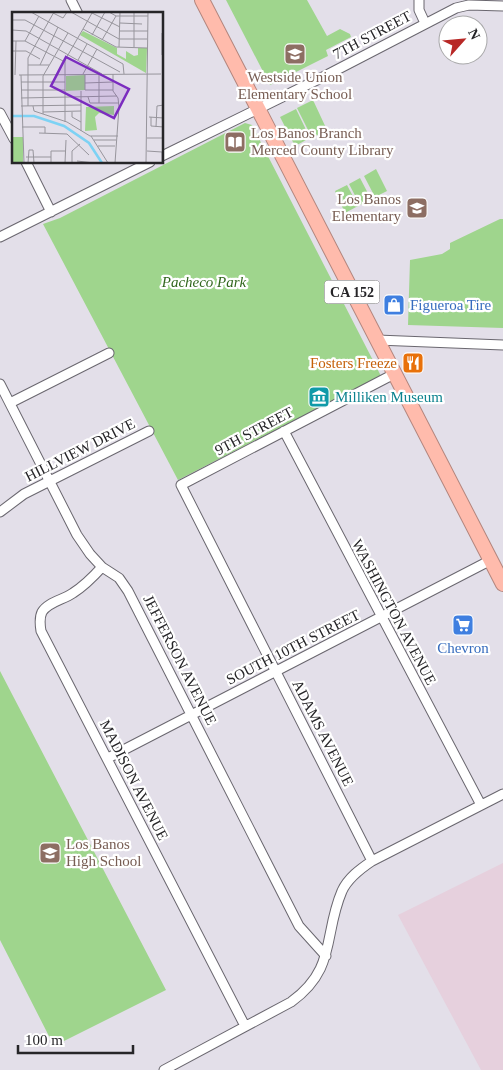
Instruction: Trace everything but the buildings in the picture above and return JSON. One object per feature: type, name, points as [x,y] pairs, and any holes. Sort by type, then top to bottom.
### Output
[{"type":"highway","name":"CA 152","points":[[202,0],[503,584]]},
{"type":"street","points":[[72,0],[77,12]]},
{"type":"street","points":[[418,0],[419,10],[425,23]]},
{"type":"street","name":"7TH STREET","points":[[164,155],[462,6],[503,6]]},
{"type":"street","points":[[0,113],[12,135]]},
{"type":"street","points":[[27,164],[51,212]]},
{"type":"street","points":[[0,237],[146,164]]},
{"type":"street","points":[[377,340],[503,345]]},
{"type":"street","points":[[10,403],[109,353]]},
{"type":"street","name":"9TH STREET","points":[[181,485],[394,374]]},
{"type":"street","name":"JEFFERSON AVENUE","points":[[0,384],[77,534],[90,554],[102,567],[119,578],[128,592],[299,926],[326,956]]},
{"type":"street","name":"WASHINGTON AVENUE","points":[[284,430],[481,805]]},
{"type":"street","name":"HILLVIEW DRIVE","points":[[0,512],[24,494],[49,480],[149,431]]},
{"type":"street","name":"ADAMS AVENUE","points":[[181,485],[372,861]]},
{"type":"street","name":"SOUTH 10TH STREET","points":[[108,758],[491,560]]},
{"type":"street","name":"MADISON AVENUE","points":[[102,567],[88,582],[43,610],[40,619],[42,631],[245,1026]]},
{"type":"street","points":[[164,1070],[303,994],[312,984],[326,956],[342,892],[351,878],[372,861],[503,794]]},
{"type":"shaded area","points":[[503,863],[503,1070],[481,1070],[398,915]]},
{"type":"green space","points":[[226,0],[307,0],[327,36],[340,29],[350,34],[351,37],[326,50],[328,56],[270,85]]},
{"type":"green space","points":[[313,100],[327,130],[312,138],[297,108]]},
{"type":"green space","points":[[296,109],[310,138],[295,146],[280,117]]},
{"type":"green space","name":"Pacheco Park","points":[[245,123],[252,125],[381,376],[178,480],[43,224],[60,218]]},
{"type":"green space","points":[[376,169],[387,191],[375,197],[364,176]]},
{"type":"green space","points":[[360,178],[371,199],[360,205],[349,184]]},
{"type":"green space","points":[[347,185],[358,206],[345,213],[335,191]]},
{"type":"green space","points":[[503,219],[503,328],[408,325],[410,260],[442,254],[450,249],[450,243]]},
{"type":"green space","name":"Los Banos High School","points":[[0,671],[166,990],[54,1046],[0,940]]},
{"type":"place","name":"Westside Union Elementary School","points":[[295,54]]},
{"type":"place","name":"Los Banos Branch Merced County Library","points":[[235,142]]},
{"type":"place","name":"Los Banos Elementary","points":[[417,208]]},
{"type":"place","name":"Figueroa Tire","points":[[394,305]]},
{"type":"place","name":"Fosters Freeze","points":[[413,363]]},
{"type":"place","name":"Milliken Museum","points":[[319,397]]},
{"type":"place","name":"Chevron","points":[[463,625]]},
{"type":"place","name":"Los Banos High School","points":[[50,853]]}]
